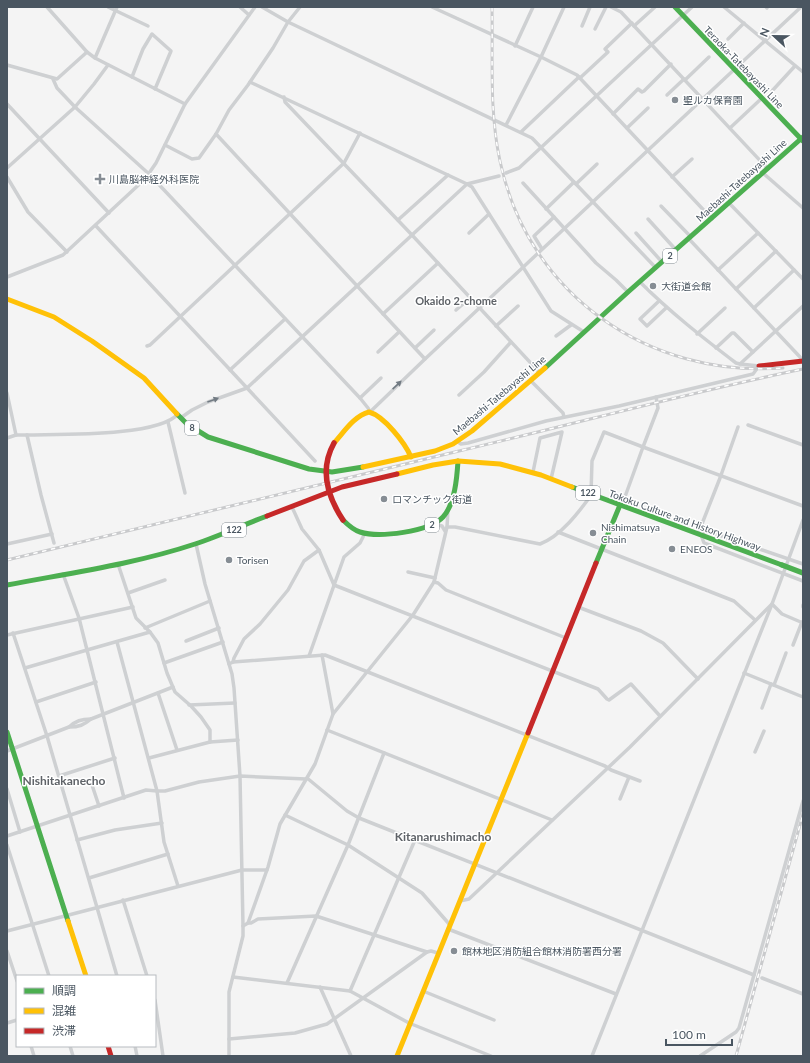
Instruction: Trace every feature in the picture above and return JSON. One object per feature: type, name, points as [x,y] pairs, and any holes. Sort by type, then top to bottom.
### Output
[{"type":"main road","name":"Teraoka-Tatebayashi Line","points":[[675,7],[802,139]]},
{"type":"main road","name":"Maebashi-Tatebayashi Line","points":[[411,457],[441,449],[457,441],[483,422],[802,139]]},
{"type":"main road","name":"8","points":[[7,299],[54,317],[76,330],[144,378],[195,430],[213,439],[314,470],[332,472],[351,470],[411,457]]},
{"type":"main road","points":[[758,366],[802,362]]},
{"type":"main road","points":[[370,412],[377,415],[405,445],[411,457]]},
{"type":"main road","name":"2","points":[[370,412],[359,417],[334,443],[328,454],[326,474],[334,507],[342,520],[352,528],[365,533],[379,534],[408,531],[434,524],[443,517],[448,508],[453,493],[458,461]]},
{"type":"main road","name":"Tokoku Culture and History Highway","points":[[7,586],[118,564],[196,544],[342,487],[433,465],[458,461],[500,464],[533,472],[803,573]]},
{"type":"main road","points":[[397,1056],[438,953],[476,864],[601,550],[621,506]]},
{"type":"main road","points":[[7,732],[10,750],[38,826],[86,975]]},
{"type":"street","points":[[47,7],[87,52],[95,58],[185,104]]},
{"type":"street","points":[[108,7],[116,9],[148,26]]},
{"type":"street","points":[[240,7],[248,15]]},
{"type":"street","points":[[7,277],[56,258],[67,252],[149,174],[185,104],[255,7]]},
{"type":"street","points":[[262,7],[288,22],[532,138],[656,268]]},
{"type":"street","points":[[165,145],[192,159],[199,158],[216,134],[229,110],[250,82],[273,48],[288,22],[300,7]]},
{"type":"street","points":[[432,7],[541,57],[580,78],[712,219]]},
{"type":"street","points":[[515,46],[533,7]]},
{"type":"street","points":[[506,125],[541,57],[564,7]]},
{"type":"street","points":[[582,26],[590,7]]},
{"type":"street","points":[[595,29],[606,7]]},
{"type":"street","points":[[611,7],[621,12],[633,24],[730,128],[765,171],[803,208]]},
{"type":"street","points":[[521,132],[608,52],[605,49],[655,7]]},
{"type":"street","points":[[506,173],[519,168],[692,7]]},
{"type":"street","points":[[724,7],[803,72]]},
{"type":"street","points":[[53,79],[57,88],[75,107],[149,174],[360,398],[370,412],[479,308],[802,7]]},
{"type":"street","points":[[95,58],[116,9]]},
{"type":"street","points":[[728,39],[744,23]]},
{"type":"street","points":[[132,77],[143,49],[152,34],[171,51],[155,89]]},
{"type":"street","points":[[7,65],[57,79],[87,52]]},
{"type":"street","points":[[667,95],[709,57]]},
{"type":"street","points":[[613,114],[638,88],[642,92],[644,91],[670,64]]},
{"type":"street","points":[[7,168],[75,107],[108,65]]},
{"type":"street","points":[[772,90],[796,66]]},
{"type":"street","points":[[250,82],[448,174],[472,187],[551,311],[584,332]]},
{"type":"street","points":[[284,97],[285,102],[398,220],[540,373]]},
{"type":"street","points":[[730,128],[762,98]]},
{"type":"street","points":[[7,104],[109,213]]},
{"type":"street","points":[[627,128],[648,108]]},
{"type":"street","points":[[147,346],[150,345],[179,316],[344,163],[360,133]]},
{"type":"street","points":[[216,134],[425,359]]},
{"type":"street","points":[[672,177],[692,159]]},
{"type":"street","points":[[546,209],[597,164]]},
{"type":"street","points":[[398,220],[448,174]]},
{"type":"street","points":[[7,438],[27,434],[91,434],[138,429],[168,422],[208,402],[247,388],[467,184],[499,176]]},
{"type":"street","points":[[7,177],[28,212],[67,252]]},
{"type":"street","points":[[522,183],[596,263],[628,292]]},
{"type":"street","points":[[729,203],[803,279]]},
{"type":"street","points":[[661,206],[718,270],[800,357],[802,362]]},
{"type":"street","points":[[469,233],[489,214]]},
{"type":"street","points":[[542,249],[534,236],[554,217]]},
{"type":"street","points":[[648,219],[676,250]]},
{"type":"street","points":[[96,226],[315,461]]},
{"type":"street","points":[[636,233],[662,262]]},
{"type":"street","points":[[718,270],[758,233]]},
{"type":"street","points":[[736,288],[776,251]]},
{"type":"street","points":[[382,314],[438,263]]},
{"type":"street","points":[[754,308],[794,270]]},
{"type":"street","points":[[457,441],[461,444],[468,443],[541,422],[753,374],[758,366],[736,363],[697,334],[666,308],[640,282]]},
{"type":"street","points":[[456,310],[470,298]]},
{"type":"street","points":[[659,301],[640,319],[647,326],[666,308]]},
{"type":"street","points":[[496,326],[518,306]]},
{"type":"street","points":[[740,364],[803,306]]},
{"type":"street","points":[[697,334],[725,308]]},
{"type":"street","points":[[230,370],[285,319]]},
{"type":"street","points":[[556,336],[571,325]]},
{"type":"street","points":[[415,348],[434,330]]},
{"type":"street","points":[[378,352],[399,332]]},
{"type":"street","points":[[716,348],[732,333],[734,333],[753,352]]},
{"type":"street","points":[[459,395],[484,372],[511,342]]},
{"type":"street","points":[[360,398],[381,378]]},
{"type":"street","points":[[531,381],[564,413],[564,417]]},
{"type":"street","points":[[7,393],[16,435]]},
{"type":"street","points":[[621,506],[658,406],[656,397]]},
{"type":"street","points":[[168,422],[185,493]]},
{"type":"street","points":[[748,425],[803,446]]},
{"type":"street","points":[[738,427],[700,535],[704,543],[803,581]]},
{"type":"street","points":[[533,472],[540,438],[562,432],[551,479]]},
{"type":"street","points":[[447,527],[455,527],[538,544],[543,543],[570,521],[591,494],[592,461],[604,432],[803,506]]},
{"type":"street","points":[[27,434],[54,543]]},
{"type":"street","points":[[292,507],[302,529],[319,550],[334,585],[598,689],[609,700],[630,684],[660,716]]},
{"type":"street","points":[[248,923],[267,870],[278,831],[285,815],[315,764],[333,714],[413,615],[435,580],[447,527],[448,508]]},
{"type":"street","points":[[592,1056],[772,604],[803,520]]},
{"type":"street","points":[[434,524],[442,526],[445,532]]},
{"type":"street","points":[[558,532],[734,601],[754,620]]},
{"type":"street","points":[[700,535],[704,532],[708,532],[803,564]]},
{"type":"street","points":[[309,656],[344,557],[360,543],[365,533]]},
{"type":"street","points":[[7,544],[52,534]]},
{"type":"street","points":[[196,544],[210,601],[231,663],[238,740],[243,936],[232,977],[229,1000],[230,1056]]},
{"type":"street","points":[[231,663],[244,639],[260,624],[288,590],[304,561],[319,550]]},
{"type":"street","points":[[118,564],[136,618],[150,632],[158,643],[175,692],[201,717],[210,730],[210,742]]},
{"type":"street","points":[[408,572],[435,580],[446,590],[566,638]]},
{"type":"street","points":[[63,574],[79,618],[124,798]]},
{"type":"street","points":[[128,593],[165,580]]},
{"type":"street","points":[[145,628],[210,601]]},
{"type":"street","points":[[460,901],[469,899],[608,767],[698,679],[754,620],[772,604]]},
{"type":"street","points":[[772,604],[782,614],[803,623],[793,645]]},
{"type":"street","points":[[7,634],[133,607]]},
{"type":"street","points":[[578,607],[641,631],[663,643],[698,679]]},
{"type":"street","points":[[186,641],[219,628]]},
{"type":"street","points":[[25,668],[150,632]]},
{"type":"street","points":[[13,633],[47,736],[117,975]]},
{"type":"street","points":[[118,642],[157,791],[164,842],[178,886]]},
{"type":"street","points":[[164,663],[223,642]]},
{"type":"street","points":[[762,708],[786,653]]},
{"type":"street","points":[[322,655],[333,714]]},
{"type":"street","points":[[231,663],[325,655],[640,781]]},
{"type":"street","points":[[744,674],[803,697]]},
{"type":"street","points":[[36,702],[96,682]]},
{"type":"street","points":[[10,750],[69,727],[82,719],[91,719],[173,687]]},
{"type":"street","points":[[158,693],[177,750]]},
{"type":"street","points":[[189,705],[235,703]]},
{"type":"street","points":[[327,730],[552,820]]},
{"type":"street","points":[[755,752],[764,731]]},
{"type":"street","points":[[149,758],[210,742],[238,740]]},
{"type":"street","points":[[287,983],[348,845],[384,753]]},
{"type":"street","points":[[59,776],[115,758]]},
{"type":"street","points":[[7,836],[146,790],[165,791],[199,782],[240,776],[306,778],[347,811],[359,818],[754,975]]},
{"type":"street","points":[[620,799],[629,777]]},
{"type":"street","points":[[91,782],[99,806]]},
{"type":"street","points":[[7,789],[20,832]]},
{"type":"street","points":[[700,1056],[738,1030],[803,801]]},
{"type":"street","points":[[285,815],[348,845],[422,893],[449,927],[616,994]]},
{"type":"street","points":[[77,840],[115,830],[162,823]]},
{"type":"street","points":[[350,991],[415,840]]},
{"type":"street","points":[[7,845],[49,975]]},
{"type":"street","points":[[88,878],[168,854]]},
{"type":"street","points":[[7,931],[242,870],[267,870]]},
{"type":"street","points":[[123,900],[147,975]]},
{"type":"street","points":[[243,926],[258,919],[316,916],[427,952],[431,951],[438,953]]},
{"type":"street","points":[[7,951],[16,978]]},
{"type":"street","points":[[229,1039],[295,1033],[327,1024],[427,952]]},
{"type":"street","points":[[232,977],[350,991],[410,1023],[491,1056]]},
{"type":"street","points":[[762,978],[803,994]]},
{"type":"street","points":[[320,987],[351,1056]]},
{"type":"street","points":[[423,991],[494,1020]]},
{"type":"street","points":[[156,1007],[163,1056]]},
{"type":"railway","points":[[492,7],[493,104],[494,123],[500,161],[515,209],[537,251],[567,288],[602,318],[642,342],[686,359],[734,367],[783,368]]},
{"type":"railway","points":[[7,560],[674,398],[803,369]]},
{"type":"railway","points":[[736,1056],[803,814]]},
{"type":"traffic: fast","points":[[675,7],[803,141]]},
{"type":"traffic: fast","points":[[545,368],[628,292],[803,137]]},
{"type":"traffic: fast","points":[[177,414],[187,424],[208,437],[309,469],[332,472],[363,467]]},
{"type":"traffic: fast","points":[[343,520],[357,531],[368,534],[391,534],[427,527],[443,517],[447,512],[455,490],[458,461]]},
{"type":"traffic: fast","points":[[572,487],[782,565]]},
{"type":"traffic: fast","points":[[596,563],[620,505]]},
{"type":"traffic: fast","points":[[7,585],[102,568],[172,551],[204,541],[267,516]]},
{"type":"traffic: fast","points":[[782,565],[803,573]]},
{"type":"traffic: fast","points":[[7,732],[68,921]]},
{"type":"traffic: slow","points":[[7,299],[54,317],[92,341],[144,378],[177,414]]},
{"type":"traffic: slow","points":[[363,467],[435,451],[453,444],[472,431],[545,368]]},
{"type":"traffic: slow","points":[[334,443],[354,421],[369,412],[387,424],[404,445],[411,457]]},
{"type":"traffic: slow","points":[[397,474],[433,465],[458,461],[500,464],[541,475],[572,487]]},
{"type":"traffic: slow","points":[[397,1056],[528,733]]},
{"type":"traffic: slow","points":[[68,921],[86,975]]},
{"type":"traffic: jam","points":[[759,366],[803,361]]},
{"type":"traffic: jam","points":[[334,443],[329,453],[327,463],[327,483],[333,502],[343,520]]},
{"type":"traffic: jam","points":[[267,516],[342,487],[397,474]]},
{"type":"traffic: jam","points":[[528,733],[596,563]]},
{"type":"traffic: jam","points":[[108,1047],[111,1056]]},
{"type":"place","name":"聖ルカ保育園","points":[[675,100]]},
{"type":"place","name":"川島脳神経外科医院","points":[[100,179]]},
{"type":"place","name":"大街道会館","points":[[653,286]]},
{"type":"place","name":"ロマンチック街道","points":[[384,499]]},
{"type":"place","name":"Nishimatsuya Chain","points":[[593,533]]},
{"type":"place","name":"ENEOS","points":[[672,549]]},
{"type":"place","name":"Torisen","points":[[229,560]]},
{"type":"place","name":"館林地区消防組合館林消防署西分署","points":[[454,951]]},
{"type":"district","name":"Okaido 2-chome","points":[[456,301]]},
{"type":"district","name":"Nishitakanecho","points":[[64,781]]},
{"type":"district","name":"Kitanarushimacho","points":[[443,837]]}]
